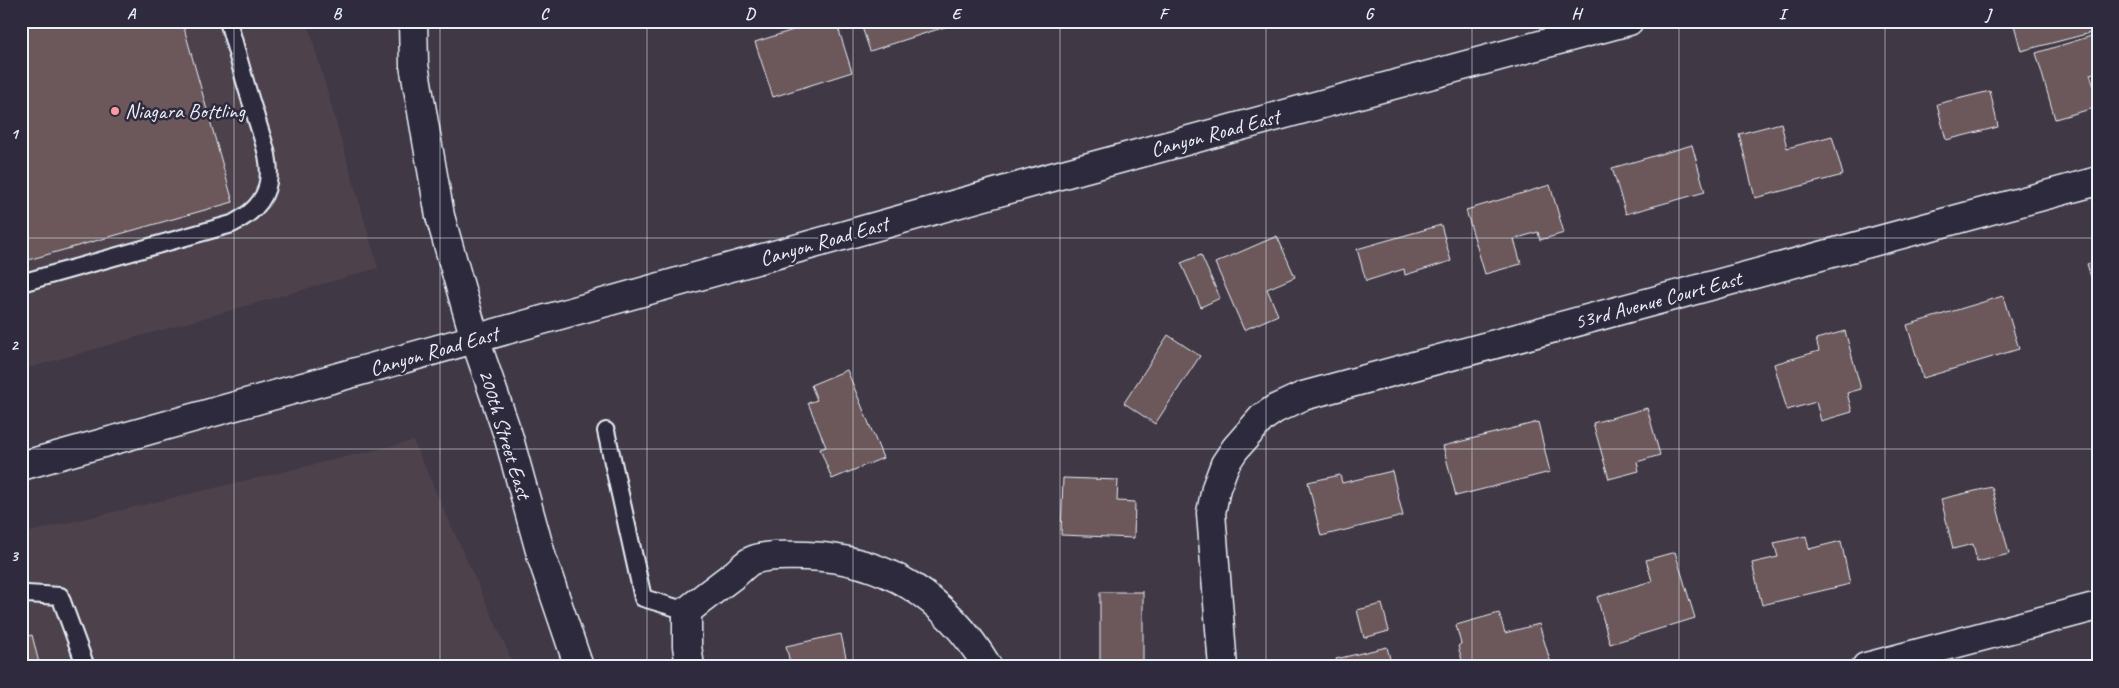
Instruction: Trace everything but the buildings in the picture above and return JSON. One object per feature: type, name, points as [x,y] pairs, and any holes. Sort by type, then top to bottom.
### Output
[{"type":"street","name":"200th Street East","points":[[413,21],[414,65],[440,216],[475,339],[508,434],[542,558],[579,667]]},
{"type":"street","name":"Canyon Road East","points":[[21,466],[1046,179],[1629,21]]},
{"type":"street","name":"53rd Avenue Court East","points":[[1223,667],[1210,513],[1216,488],[1225,464],[1235,449],[1262,418],[1275,409],[1303,396],[2098,181]]},
{"type":"street","points":[[690,667],[687,646],[687,611],[752,560],[782,556],[824,556],[853,561],[908,583],[930,598],[960,628],[976,646],[988,667]]},
{"type":"street","points":[[1866,667],[2098,606]]},
{"type":"lane","points":[[21,283],[232,224],[248,216],[262,200],[268,182],[267,160],[262,136],[228,21]]},
{"type":"lane","points":[[606,431],[643,598],[687,611]]},
{"type":"lane","points":[[21,596],[27,594],[60,596],[86,667]]},
{"type":"shaded area","points":[[21,21],[307,21],[378,268],[21,370]]},
{"type":"shaded area","points":[[413,441],[515,667],[21,667],[21,534]]},
{"type":"place","name":"Niagara Bottling","points":[[115,111]]}]
